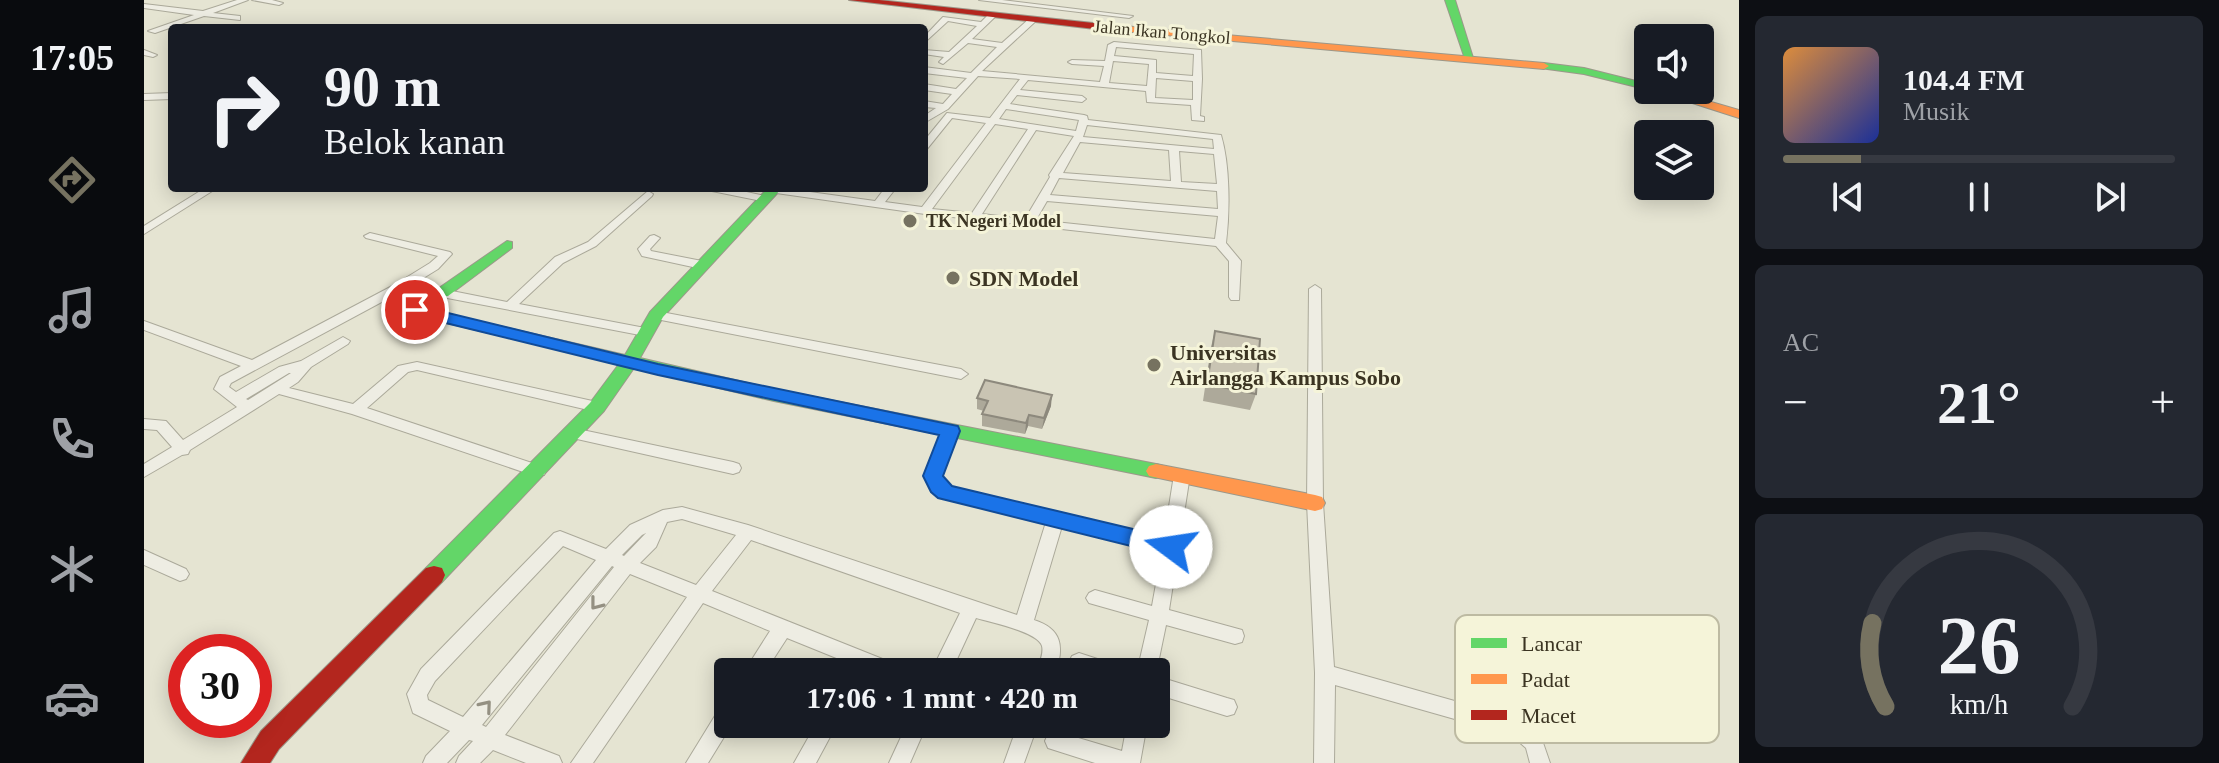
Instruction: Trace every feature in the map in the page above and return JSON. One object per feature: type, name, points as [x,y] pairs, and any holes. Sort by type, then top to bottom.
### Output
[{"type":"street","points":[[144,6],[160,0]]},
{"type":"street","points":[[168,24],[244,0]]},
{"type":"street","points":[[256,0],[279,3]]},
{"type":"street","name":"Jalan Ikan Tongkol","points":[[854,0],[1049,11],[1198,44],[1470,59],[1584,71],[1634,83]]},
{"type":"street","points":[[1089,12],[1095,0]]},
{"type":"street","points":[[928,37],[946,19],[1018,2],[1049,11],[1125,16],[1125,0]]},
{"type":"street","points":[[1450,0],[1470,59]]},
{"type":"street","points":[[144,6],[237,18]]},
{"type":"street","points":[[928,53],[947,58],[965,40],[987,8]]},
{"type":"street","points":[[928,118],[945,107],[1003,45],[1049,11]]},
{"type":"street","points":[[148,30],[168,24]]},
{"type":"street","points":[[148,30],[168,32]]},
{"type":"street","points":[[965,40],[1003,45]]},
{"type":"street","points":[[1104,84],[1112,45],[1198,44],[1195,118],[1201,119]]},
{"type":"street","points":[[144,52],[155,54],[144,59]]},
{"type":"street","points":[[1072,62],[1152,62],[1150,100],[1195,104]]},
{"type":"street","points":[[928,70],[1150,89]]},
{"type":"street","points":[[1152,75],[1198,79]]},
{"type":"street","points":[[925,211],[1025,78]]},
{"type":"street","points":[[928,88],[959,92]]},
{"type":"street","points":[[1013,92],[1082,99]]},
{"type":"street","points":[[144,97],[168,96]]},
{"type":"street","points":[[1705,104],[1739,114]]},
{"type":"street","points":[[928,105],[945,107]]},
{"type":"street","points":[[1002,106],[1080,115],[1085,122],[1218,138],[1224,213],[1220,243]]},
{"type":"street","points":[[928,142],[950,115],[1078,137],[1220,152]]},
{"type":"street","points":[[1029,222],[1085,122]]},
{"type":"street","points":[[928,128],[938,129]]},
{"type":"street","points":[[975,216],[1033,128]]},
{"type":"street","points":[[1174,148],[1176,185]]},
{"type":"street","points":[[1054,175],[1223,188]]},
{"type":"street","points":[[144,231],[206,192]]},
{"type":"street","points":[[254,763],[270,740],[538,471],[597,407],[629,363],[656,315],[776,192]]},
{"type":"street","points":[[784,192],[925,211],[1220,243],[1235,261],[1235,297]]},
{"type":"street","points":[[829,199],[835,192]]},
{"type":"street","points":[[877,205],[888,192]]},
{"type":"street","points":[[510,306],[559,260],[592,244],[648,194]]},
{"type":"street","points":[[1042,197],[1224,213]]},
{"type":"street","points":[[242,403],[221,385],[252,365],[400,287],[434,266],[446,254],[370,236]]},
{"type":"street","points":[[654,238],[644,249],[646,254],[702,265]]},
{"type":"street","points":[[507,245],[415,311],[629,363],[1315,503]]},
{"type":"street","points":[[400,287],[645,332]]},
{"type":"street","points":[[1315,289],[1315,503],[1325,673],[1324,763]]},
{"type":"street","points":[[656,315],[961,374]]},
{"type":"street","points":[[144,325],[252,365]]},
{"type":"street","points":[[144,471],[183,450],[284,370],[306,364],[343,341]]},
{"type":"street","points":[[242,403],[277,389],[293,379],[306,364]]},
{"type":"street","points":[[356,410],[403,369],[417,366],[597,407]]},
{"type":"street","points":[[277,389],[356,410],[538,471]]},
{"type":"street","points":[[144,424],[161,425],[183,450]]},
{"type":"street","points":[[951,431],[933,476],[938,487],[946,492],[1171,547]]},
{"type":"street","points":[[573,433],[733,468]]},
{"type":"street","points":[[1150,658],[1182,475]]},
{"type":"street","points":[[466,763],[491,737],[618,561],[636,530],[669,514],[682,513],[748,532],[1040,630],[1052,642],[1051,658]]},
{"type":"street","points":[[1023,625],[1056,518]]},
{"type":"street","points":[[581,763],[698,596],[748,532]]},
{"type":"street","points":[[552,763],[466,729],[420,706],[417,694],[428,675],[560,538],[782,629],[844,658]]},
{"type":"street","points":[[144,557],[180,574]]},
{"type":"street","points":[[433,763],[618,561]]},
{"type":"street","points":[[1095,598],[1235,636]]},
{"type":"street","points":[[948,658],[971,609]]},
{"type":"street","points":[[763,658],[782,629]]},
{"type":"street","points":[[1325,673],[1455,710]]},
{"type":"street","points":[[1170,689],[1227,707]]},
{"type":"street","points":[[696,763],[714,735]]},
{"type":"street","points":[[804,763],[819,738]]},
{"type":"street","points":[[899,763],[911,738]]},
{"type":"street","points":[[1014,763],[1023,738]]},
{"type":"street","points":[[1055,741],[1129,763],[1134,738]]},
{"type":"street","points":[[1535,743],[1540,763]]},
{"type":"building","points":[[1215,331],[1260,339],[1256,394],[1207,384]]},
{"type":"building","points":[[985,380],[1052,395],[1044,418],[1029,415],[1026,423],[982,414],[988,401],[977,398]]},
{"type":"traffic: fast","points":[[1450,0],[1470,59]]},
{"type":"traffic: fast","points":[[1544,66],[1584,71],[1634,84]]},
{"type":"traffic: fast","points":[[434,575],[597,407],[629,363],[656,315],[771,192]]},
{"type":"traffic: fast","points":[[507,245],[442,293],[434,292],[415,311],[774,395],[1156,471]]},
{"type":"traffic: slow","points":[[1112,28],[1544,66]]},
{"type":"traffic: slow","points":[[1705,104],[1739,114]]},
{"type":"traffic: slow","points":[[1156,471],[1315,503]]},
{"type":"traffic: jam","points":[[854,0],[1112,28]]},
{"type":"traffic: jam","points":[[254,763],[270,740],[434,575]]},
{"type":"place","name":"TK Negeri Model","points":[[910,221]]},
{"type":"place","name":"SDN Model","points":[[953,278]]},
{"type":"place","name":"Universitas Airlangga Kampus Sobo","points":[[1154,365]]},
{"type":"route","points":[[415,310],[658,369],[951,431],[933,476],[938,487],[946,492],[1171,547]]}]
